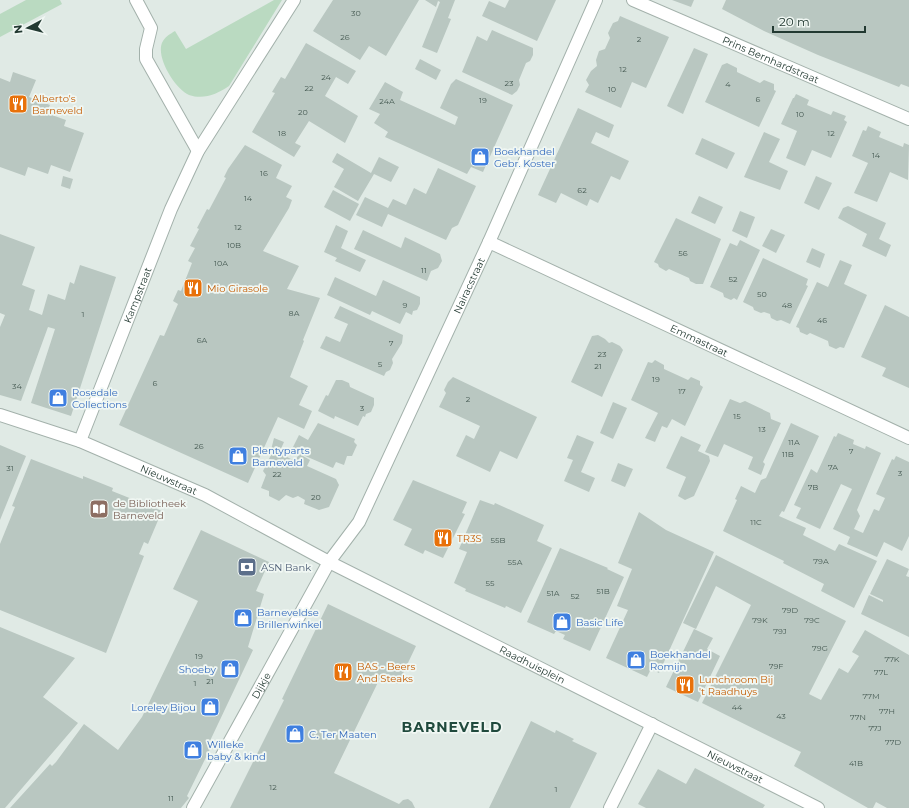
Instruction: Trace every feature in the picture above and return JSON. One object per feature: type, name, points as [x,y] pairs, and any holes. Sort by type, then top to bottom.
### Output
[{"type":"street","points":[[136,0],[152,28],[146,49],[146,59],[198,151]]},
{"type":"street","name":"Kampstraat","points":[[80,441],[171,209],[198,151],[294,0]]},
{"type":"street","name":"Nairacstraat","points":[[328,562],[359,522],[489,242],[596,0]]},
{"type":"street","name":"Prins Bernhardstraat","points":[[633,0],[909,119]]},
{"type":"street","name":"Emmastraat","points":[[489,242],[909,438]]},
{"type":"street","name":"Nieuwstraat","points":[[0,415],[80,441],[205,495],[328,562]]},
{"type":"street","name":"Raadhuisplein","points":[[328,562],[652,724]]},
{"type":"street","name":"Dijkje","points":[[193,808],[328,562]]},
{"type":"street","points":[[610,808],[652,724]]},
{"type":"street","name":"Nieuwstraat","points":[[652,724],[818,808]]},
{"type":"green space","points":[[26,0],[60,0],[62,4],[0,37],[0,14]]},
{"type":"green space","points":[[274,0],[282,0],[229,86],[215,94],[200,97],[183,92],[167,71],[161,54],[163,41],[167,36],[175,31],[186,49]]},
{"type":"building","points":[[333,0],[419,0],[386,56],[369,46],[360,60],[313,31]]},
{"type":"building","points":[[425,0],[455,0],[448,18],[451,19],[437,53],[422,47],[440,2],[438,1],[436,7]]},
{"type":"building","points":[[509,0],[556,0],[537,41],[482,16],[489,1],[505,8]]},
{"type":"building","points":[[672,0],[694,0],[691,7]]},
{"type":"building","points":[[726,0],[909,0],[909,87],[901,84],[899,87],[818,55],[764,31],[722,9]]},
{"type":"building","points":[[620,16],[669,37],[646,88],[632,82],[621,108],[585,92],[589,85],[586,80],[591,71],[597,66],[596,60],[599,51],[605,49],[610,38],[608,33],[613,23],[618,21]]},
{"type":"building","points":[[492,30],[533,48],[533,55],[530,61],[526,63],[519,80],[520,85],[517,91],[512,95],[462,72],[477,36],[487,41]]},
{"type":"building","points":[[306,43],[356,71],[348,84],[336,77],[325,96],[358,116],[345,143],[309,121],[295,143],[301,146],[294,157],[252,132],[275,93],[272,92],[281,77],[285,79]]},
{"type":"building","points":[[694,48],[708,54],[683,114],[667,106]]},
{"type":"building","points":[[420,59],[441,70],[436,80],[415,69]]},
{"type":"building","points":[[727,63],[737,68],[737,72],[760,83],[764,80],[774,84],[774,90],[776,91],[759,127],[705,102],[722,65]]},
{"type":"building","points":[[13,72],[36,80],[29,97],[50,105],[46,113],[66,120],[64,126],[84,133],[70,172],[51,165],[48,174],[28,167],[25,176],[0,167],[0,78],[10,82]]},
{"type":"building","points":[[456,79],[513,105],[483,172],[471,167],[467,174],[385,137],[388,132],[374,123],[380,114],[369,109],[385,82],[403,92],[400,100],[455,125],[458,117],[440,108],[451,84]]},
{"type":"building","points":[[796,94],[809,100],[807,105],[831,115],[833,111],[846,116],[844,120],[847,122],[831,158],[812,150],[805,166],[786,158],[797,131],[781,124]]},
{"type":"building","points":[[578,108],[614,125],[609,138],[596,132],[591,143],[629,161],[620,180],[611,176],[598,203],[590,199],[587,206],[561,193],[556,203],[538,195]]},
{"type":"building","points":[[868,126],[881,132],[879,137],[903,147],[904,143],[909,145],[908,180],[890,172],[877,202],[854,193],[868,163],[852,156],[863,130],[866,131]]},
{"type":"building","points":[[764,132],[780,139],[769,162],[788,171],[780,190],[744,177]]},
{"type":"building","points":[[702,138],[735,153],[727,169],[695,154]]},
{"type":"building","points":[[245,145],[282,165],[276,178],[292,186],[286,197],[292,200],[289,208],[263,251],[299,266],[287,289],[320,298],[290,377],[308,386],[299,405],[312,411],[304,429],[278,417],[248,483],[119,425],[160,335],[164,336],[178,304],[173,301],[178,290],[181,291],[192,263],[188,261],[195,248],[190,246],[199,229],[197,228],[207,209],[209,210],[226,178],[224,177],[228,169]]},
{"type":"building","points":[[337,153],[371,173],[379,157],[399,167],[391,182],[374,174],[358,201],[334,187],[344,169],[332,162]]},
{"type":"building","points":[[438,168],[476,186],[458,225],[452,228],[446,240],[388,214],[382,227],[356,215],[365,197],[388,208],[393,199],[406,205],[414,188],[426,194]]},
{"type":"building","points":[[63,176],[73,179],[70,189],[61,186]]},
{"type":"building","points":[[816,176],[832,183],[819,210],[804,203]]},
{"type":"building","points":[[333,190],[359,204],[350,221],[324,207]]},
{"type":"building","points":[[699,196],[723,207],[715,224],[691,213]]},
{"type":"building","points":[[848,206],[886,223],[879,239],[891,245],[886,257],[862,246],[867,234],[838,218],[843,208]]},
{"type":"building","points":[[740,211],[755,217],[747,238],[732,231]]},
{"type":"building","points":[[676,218],[721,239],[703,284],[696,284],[690,281],[689,278],[669,269],[666,271],[654,262]]},
{"type":"building","points":[[336,225],[348,231],[341,248],[366,260],[360,272],[335,261],[337,258],[324,252]]},
{"type":"building","points":[[771,229],[785,235],[776,253],[762,246]]},
{"type":"building","points":[[363,230],[401,248],[405,237],[440,254],[442,261],[438,268],[431,271],[427,281],[354,249]]},
{"type":"building","points":[[0,234],[35,247],[22,285],[35,290],[29,310],[42,315],[48,294],[65,300],[70,282],[74,284],[80,265],[116,277],[71,416],[31,403],[55,329],[48,327],[21,401],[0,395],[0,327],[5,315],[0,313]]},
{"type":"building","points":[[740,240],[760,250],[737,300],[734,298],[731,300],[724,297],[723,293],[710,287],[730,243],[737,246]]},
{"type":"building","points":[[812,248],[825,254],[820,268],[806,262]]},
{"type":"building","points":[[763,258],[808,279],[806,285],[808,286],[790,324],[781,320],[777,321],[771,318],[770,314],[764,312],[761,313],[754,310],[753,307],[743,302]]},
{"type":"building","points":[[840,260],[852,265],[844,284],[867,295],[844,348],[840,347],[836,349],[829,346],[828,341],[810,333],[807,335],[800,332],[799,328],[796,327],[817,282],[828,287]]},
{"type":"building","points":[[335,277],[376,296],[383,280],[420,297],[420,304],[417,310],[413,311],[412,315],[406,312],[400,324],[372,311],[370,315],[327,295]]},
{"type":"building","points":[[885,305],[909,317],[909,388],[882,376],[886,368],[861,357]]},
{"type":"building","points":[[340,306],[403,335],[402,343],[392,359],[393,363],[390,370],[386,372],[384,376],[320,348],[326,336],[340,342],[348,324],[334,318]]},
{"type":"building","points":[[598,335],[609,343],[612,342],[620,346],[623,350],[602,397],[571,382],[592,336]]},
{"type":"building","points":[[655,360],[664,365],[664,369],[688,380],[691,377],[700,381],[700,385],[703,387],[685,426],[672,419],[667,428],[662,426],[655,442],[645,438],[658,413],[631,400],[648,362],[652,363]]},
{"type":"building","points":[[453,377],[537,417],[517,459],[500,451],[490,472],[456,456],[466,435],[474,439],[480,426],[439,407],[446,393],[444,390],[448,382]]},
{"type":"building","points":[[336,380],[342,380],[349,383],[350,387],[374,398],[374,405],[371,412],[366,414],[365,417],[363,416],[358,426],[335,416],[334,419],[318,411]]},
{"type":"building","points":[[730,399],[740,403],[745,401],[770,413],[771,419],[781,423],[763,462],[765,464],[761,475],[748,469],[753,457],[724,444],[718,457],[705,452]]},
{"type":"building","points":[[613,402],[627,408],[613,439],[600,433]]},
{"type":"building","points":[[318,423],[355,439],[354,442],[357,445],[352,456],[347,456],[344,465],[336,462],[333,468],[303,455],[310,460],[307,466],[336,479],[339,485],[329,507],[319,510],[304,504],[305,500],[298,496],[293,498],[286,495],[279,501],[269,496],[269,491],[261,488],[266,475],[263,471],[273,451],[271,450],[274,438],[284,442],[279,453],[295,461],[299,454],[291,451],[299,435],[308,440]]},
{"type":"building","points":[[791,423],[819,436],[784,512],[782,511],[779,516],[806,528],[803,535],[835,551],[839,544],[877,561],[854,608],[821,591],[824,584],[783,563],[784,561],[723,531],[737,500],[735,499],[741,486],[755,493],[761,480],[766,478]]},
{"type":"building","points":[[838,433],[854,440],[853,444],[865,449],[866,446],[881,453],[857,510],[860,516],[854,529],[863,533],[874,509],[879,511],[885,498],[876,494],[892,459],[894,460],[896,456],[909,462],[909,536],[902,551],[884,542],[877,557],[847,544],[850,537],[833,529],[852,489],[841,484],[820,529],[796,518],[801,508],[794,505],[811,469],[817,473],[834,436],[836,437]]},
{"type":"building","points":[[577,435],[594,442],[581,472],[595,478],[589,492],[564,481],[573,460],[567,458]]},
{"type":"building","points":[[681,436],[701,445],[698,451],[709,456],[710,461],[694,496],[685,500],[678,496],[686,477],[666,468]]},
{"type":"building","points":[[0,445],[26,456],[0,520]]},
{"type":"building","points":[[31,459],[83,479],[83,476],[113,488],[112,491],[162,511],[148,544],[144,542],[139,554],[144,556],[106,653],[0,610],[0,544],[15,507],[12,506]]},
{"type":"building","points":[[618,463],[633,469],[625,487],[611,481]]},
{"type":"building","points":[[413,480],[467,502],[462,513],[465,514],[443,558],[425,550],[423,554],[404,545],[412,529],[393,520]]},
{"type":"building","points":[[480,500],[494,505],[495,503],[544,525],[537,541],[552,548],[521,613],[465,591],[466,589],[454,583],[467,552],[459,549]]},
{"type":"building","points":[[639,512],[666,530],[714,552],[659,673],[651,669],[647,677],[606,658],[628,610],[617,606],[632,569],[618,563]]},
{"type":"building","points":[[201,530],[269,562],[256,591],[264,594],[248,647],[253,650],[209,743],[212,745],[187,796],[189,798],[181,808],[10,808],[50,764],[52,766],[56,762],[84,724],[118,750],[142,717],[198,601],[173,589]]},
{"type":"building","points":[[560,548],[608,568],[607,569],[624,577],[590,651],[563,639],[565,635],[556,631],[554,634],[527,622]]},
{"type":"building","points":[[716,555],[846,621],[809,694],[821,700],[839,668],[848,673],[859,656],[852,652],[865,630],[909,655],[909,808],[887,808],[876,802],[873,808],[868,808],[794,766],[801,752],[702,703],[751,605],[716,586],[696,629],[683,623]]},
{"type":"building","points":[[887,559],[909,569],[906,576],[909,577],[909,637],[861,614],[869,595],[883,602],[883,600],[870,594]]},
{"type":"building","points":[[328,604],[416,646],[398,684],[381,676],[334,773],[399,804],[403,800],[408,799],[412,802],[415,808],[230,808],[284,700],[282,699]]},
{"type":"building","points":[[0,627],[75,658],[43,697],[78,723],[5,808],[0,808]]},
{"type":"building","points":[[694,629],[713,638],[707,649],[720,656],[698,702],[666,687]]},
{"type":"building","points":[[531,721],[555,733],[556,730],[574,739],[572,741],[597,753],[570,808],[489,808]]},
{"type":"building","points":[[695,768],[765,805],[763,808],[646,808],[638,804],[658,769],[686,784]]},
{"type":"place","name":"Alberto's Barneveld","points":[[18,104]]},
{"type":"place","name":"Boekhandel Gebr. Koster","points":[[480,157]]},
{"type":"place","name":"Mio Girasole","points":[[193,288]]},
{"type":"place","name":"Rosedale Collections","points":[[58,398]]},
{"type":"place","name":"Plentyparts Barneveld","points":[[238,456]]},
{"type":"place","name":"de Bibliotheek Barneveld","points":[[99,509]]},
{"type":"place","name":"TR3S","points":[[443,538]]},
{"type":"place","name":"ASN Bank","points":[[247,567]]},
{"type":"place","name":"Barneveldse Brillenwinkel","points":[[243,618]]},
{"type":"place","name":"Basic Life","points":[[562,622]]},
{"type":"place","name":"Boekhandel Romijn","points":[[636,660]]},
{"type":"place","name":"Shoeby","points":[[230,669]]},
{"type":"place","name":"BAS - Beers And Steaks","points":[[343,672]]},
{"type":"place","name":"Lunchroom Bij 't Raadhuys","points":[[685,685]]},
{"type":"place","name":"Loreley Bijou","points":[[210,707]]},
{"type":"place","name":"C. Ter Maaten","points":[[295,734]]},
{"type":"place","name":"Willeke baby & kind","points":[[193,750]]},
{"type":"district","name":"BARNEVELD","points":[[452,727]]}]
